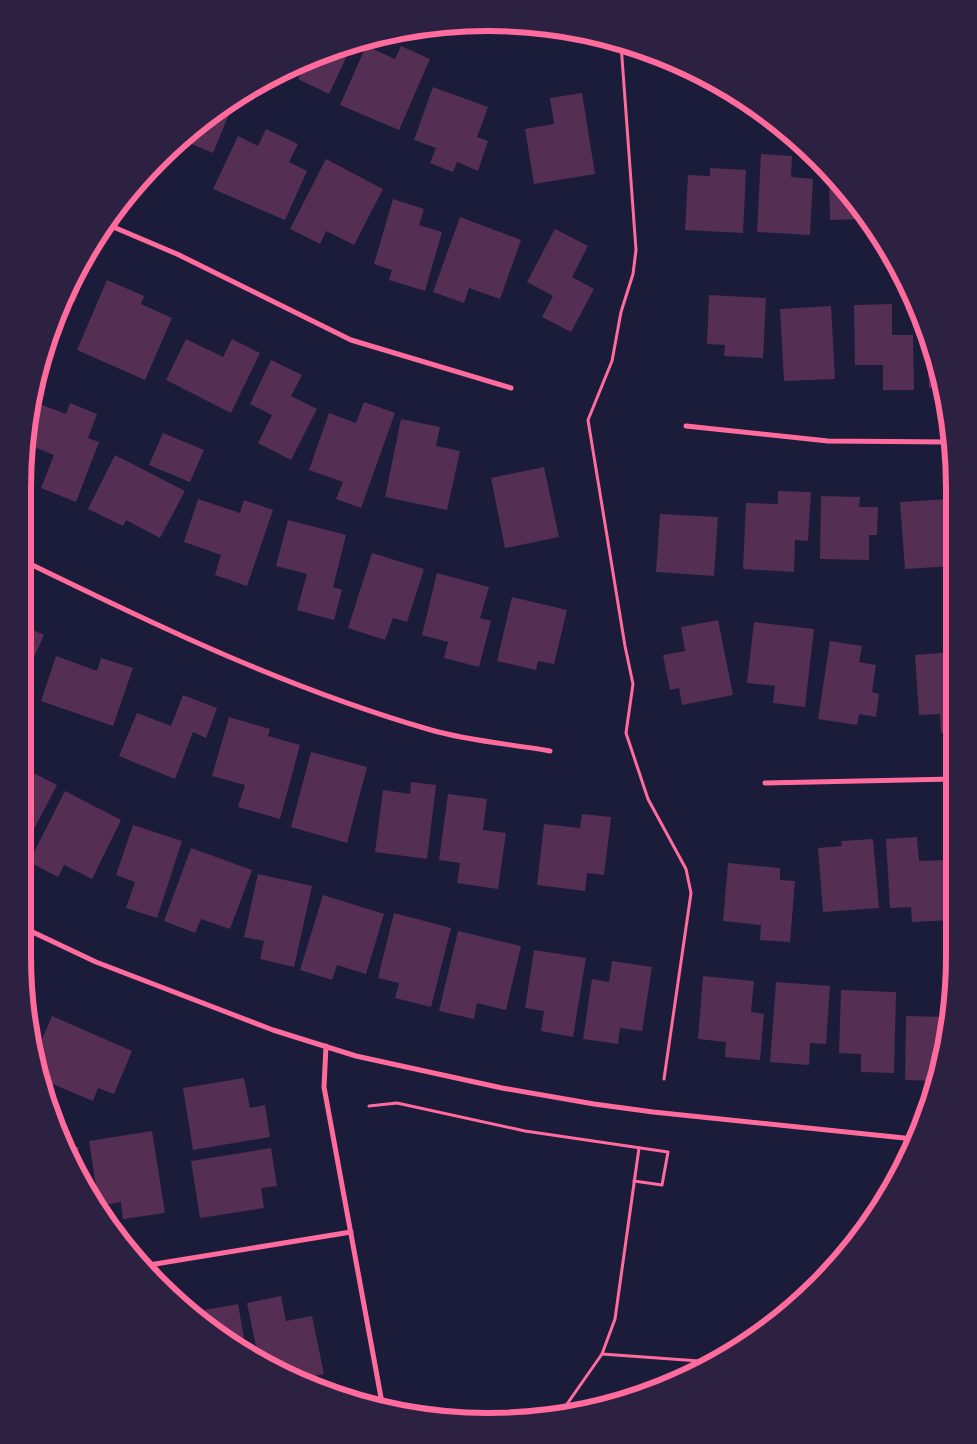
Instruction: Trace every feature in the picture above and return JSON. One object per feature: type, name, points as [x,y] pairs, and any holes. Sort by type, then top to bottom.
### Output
[{"type":"street","points":[[113,227],[177,254],[351,340],[510,388]]},
{"type":"street","points":[[686,426],[828,441],[943,442]]},
{"type":"street","points":[[31,564],[190,641],[306,690],[433,731],[550,751]]},
{"type":"street","points":[[765,783],[946,779]]},
{"type":"street","points":[[31,931],[96,962],[273,1030],[356,1056],[502,1088],[594,1104],[653,1112],[907,1138]]},
{"type":"street","points":[[326,1046],[324,1087],[381,1400]]},
{"type":"street","points":[[152,1265],[351,1232]]},
{"type":"path","points":[[622,52],[636,250],[633,274],[621,312],[612,361],[588,420],[623,636],[632,674],[626,733],[648,799],[686,869],[691,893],[664,1079]]},
{"type":"path","points":[[369,1106],[397,1103],[525,1131],[668,1152],[662,1185],[634,1181]]},
{"type":"path","points":[[566,1406],[602,1354],[615,1319],[639,1148]]},
{"type":"path","points":[[602,1354],[700,1361]]},
{"type":"building","points":[[401,46],[430,59],[399,130],[340,105],[365,49],[369,47],[395,59]]},
{"type":"building","points":[[348,54],[329,94],[298,79],[302,71]]},
{"type":"building","points":[[433,87],[488,107],[477,137],[488,141],[478,171],[457,162],[453,172],[430,163],[436,148],[414,140]]},
{"type":"building","points":[[582,93],[595,174],[534,184],[525,129],[554,124],[550,98]]},
{"type":"building","points":[[227,113],[229,114],[213,153],[189,143]]},
{"type":"building","points":[[266,129],[298,144],[289,162],[307,171],[285,220],[213,189],[238,136],[258,146]]},
{"type":"building","points":[[761,154],[792,156],[791,177],[813,179],[810,235],[757,232]]},
{"type":"building","points":[[326,159],[383,189],[354,245],[326,231],[320,244],[290,229]]},
{"type":"building","points":[[169,161],[166,169],[163,168]]},
{"type":"building","points":[[710,168],[746,170],[743,233],[685,230],[688,175],[710,176]]},
{"type":"building","points":[[829,184],[858,219],[830,220]]},
{"type":"building","points":[[393,199],[424,209],[419,225],[442,232],[425,291],[389,280],[392,270],[374,264]]},
{"type":"building","points":[[460,217],[521,240],[500,299],[469,288],[464,303],[433,292]]},
{"type":"building","points":[[555,229],[588,246],[572,277],[594,289],[571,332],[542,317],[553,296],[527,282]]},
{"type":"building","points":[[87,271],[75,302],[72,301]]},
{"type":"building","points":[[107,280],[144,296],[141,304],[172,318],[145,380],[77,350]]},
{"type":"building","points":[[709,295],[766,298],[763,358],[724,356],[725,345],[707,344]]},
{"type":"building","points":[[892,304],[892,335],[913,335],[914,390],[883,390],[883,365],[855,365],[854,305]]},
{"type":"building","points":[[831,306],[835,379],[784,381],[780,309]]},
{"type":"building","points":[[186,339],[223,357],[232,339],[260,353],[231,413],[166,380]]},
{"type":"building","points":[[271,360],[302,375],[291,396],[317,409],[291,460],[258,443],[272,415],[250,404]]},
{"type":"building","points":[[928,364],[934,388],[929,388]]},
{"type":"building","points":[[364,402],[395,413],[361,508],[336,499],[343,482],[309,470],[329,413],[356,423]]},
{"type":"building","points":[[70,403],[97,414],[88,438],[99,442],[76,502],[41,488],[54,455],[33,447],[39,404],[66,414]]},
{"type":"building","points":[[401,419],[440,427],[436,446],[460,451],[447,510],[385,497]]},
{"type":"building","points":[[163,433],[204,450],[190,482],[149,465]]},
{"type":"building","points":[[115,455],[185,491],[160,538],[126,520],[123,526],[88,509]]},
{"type":"building","points":[[544,467],[559,537],[505,548],[491,478]]},
{"type":"building","points":[[778,491],[811,492],[808,541],[795,540],[794,572],[743,569],[746,503],[778,504]]},
{"type":"building","points":[[821,496],[860,497],[859,507],[878,507],[877,535],[869,535],[869,560],[820,559]]},
{"type":"building","points":[[198,499],[240,513],[244,500],[273,510],[247,586],[215,575],[221,555],[184,542]]},
{"type":"building","points":[[946,499],[946,566],[905,569],[900,502]]},
{"type":"building","points":[[660,514],[718,517],[714,576],[656,572]]},
{"type":"building","points":[[288,520],[346,535],[333,587],[342,590],[334,620],[297,610],[307,574],[276,566]]},
{"type":"building","points":[[372,553],[424,569],[407,622],[393,618],[385,640],[348,628]]},
{"type":"building","points":[[437,573],[489,587],[480,618],[491,621],[479,667],[444,658],[448,642],[422,635]]},
{"type":"building","points":[[512,597],[567,610],[554,664],[538,661],[536,670],[497,661]]},
{"type":"building","points":[[718,620],[733,695],[682,705],[679,688],[670,690],[663,655],[685,651],[681,627]]},
{"type":"building","points":[[754,622],[814,629],[805,707],[773,703],[775,686],[747,683]]},
{"type":"building","points":[[31,629],[44,635],[31,664]]},
{"type":"building","points":[[830,641],[862,646],[859,662],[876,665],[872,692],[879,694],[876,717],[859,714],[857,725],[818,719]]},
{"type":"building","points":[[946,653],[946,733],[941,733],[940,714],[919,715],[915,655]]},
{"type":"building","points":[[56,656],[97,671],[101,658],[133,668],[113,726],[41,701]]},
{"type":"building","points":[[183,695],[217,708],[206,738],[193,732],[175,779],[119,756],[137,713],[171,726]]},
{"type":"building","points":[[229,717],[270,729],[268,736],[300,745],[280,819],[238,807],[245,785],[212,776]]},
{"type":"building","points":[[311,752],[367,767],[347,843],[291,827]]},
{"type":"building","points":[[31,772],[57,785],[31,835]]},
{"type":"building","points":[[411,782],[436,785],[427,859],[375,852],[383,790],[410,794]]},
{"type":"building","points":[[65,791],[121,820],[92,879],[64,865],[58,877],[31,863],[31,858]]},
{"type":"building","points":[[448,794],[487,799],[483,830],[506,833],[498,889],[457,883],[460,863],[439,860]]},
{"type":"building","points":[[582,814],[611,817],[604,875],[587,873],[585,891],[537,885],[544,824],[580,828]]},
{"type":"building","points":[[133,825],[182,841],[157,918],[126,908],[135,882],[116,875]]},
{"type":"building","points":[[917,837],[919,861],[946,860],[946,920],[912,922],[911,907],[890,908],[886,839]]},
{"type":"building","points":[[873,839],[879,908],[823,912],[818,848],[842,846],[841,841]]},
{"type":"building","points":[[191,848],[252,870],[230,929],[201,919],[195,933],[164,921]]},
{"type":"building","points":[[728,863],[780,868],[780,880],[795,881],[790,942],[760,940],[761,925],[723,921]]},
{"type":"building","points":[[258,874],[312,886],[294,967],[260,959],[264,941],[244,937]]},
{"type":"building","points":[[323,895],[384,914],[366,974],[337,965],[332,980],[300,970]]},
{"type":"building","points":[[394,913],[451,928],[431,1007],[395,998],[399,983],[378,978]]},
{"type":"building","points":[[458,931],[521,946],[506,1010],[477,1003],[474,1019],[439,1011]]},
{"type":"building","points":[[534,950],[586,958],[573,1037],[541,1031],[544,1011],[525,1008]]},
{"type":"building","points":[[612,961],[652,967],[642,1031],[620,1028],[618,1044],[583,1039],[592,979],[609,982]]},
{"type":"building","points":[[703,976],[754,981],[751,1012],[764,1014],[760,1060],[725,1057],[726,1042],[698,1039]]},
{"type":"building","points":[[776,982],[830,986],[826,1044],[810,1043],[809,1065],[770,1062]]},
{"type":"building","points":[[841,990],[896,992],[894,1073],[861,1072],[861,1054],[839,1053]]},
{"type":"building","points":[[52,1016],[132,1051],[114,1094],[98,1088],[93,1101],[50,1083],[40,1044]]},
{"type":"building","points":[[906,1016],[942,1017],[928,1081],[905,1080]]},
{"type":"building","points":[[244,1078],[250,1108],[265,1105],[270,1137],[193,1150],[183,1088]]},
{"type":"building","points":[[152,1131],[165,1213],[123,1219],[121,1202],[105,1205],[97,1190],[89,1141]]},
{"type":"building","points":[[73,1147],[79,1147],[78,1158]]},
{"type":"building","points":[[271,1148],[277,1186],[261,1188],[264,1208],[200,1218],[191,1161]]},
{"type":"building","points":[[281,1296],[286,1321],[312,1316],[324,1374],[311,1377],[286,1366],[257,1349],[247,1303]]},
{"type":"building","points":[[238,1304],[245,1342],[210,1318],[204,1313],[204,1310]]}]
